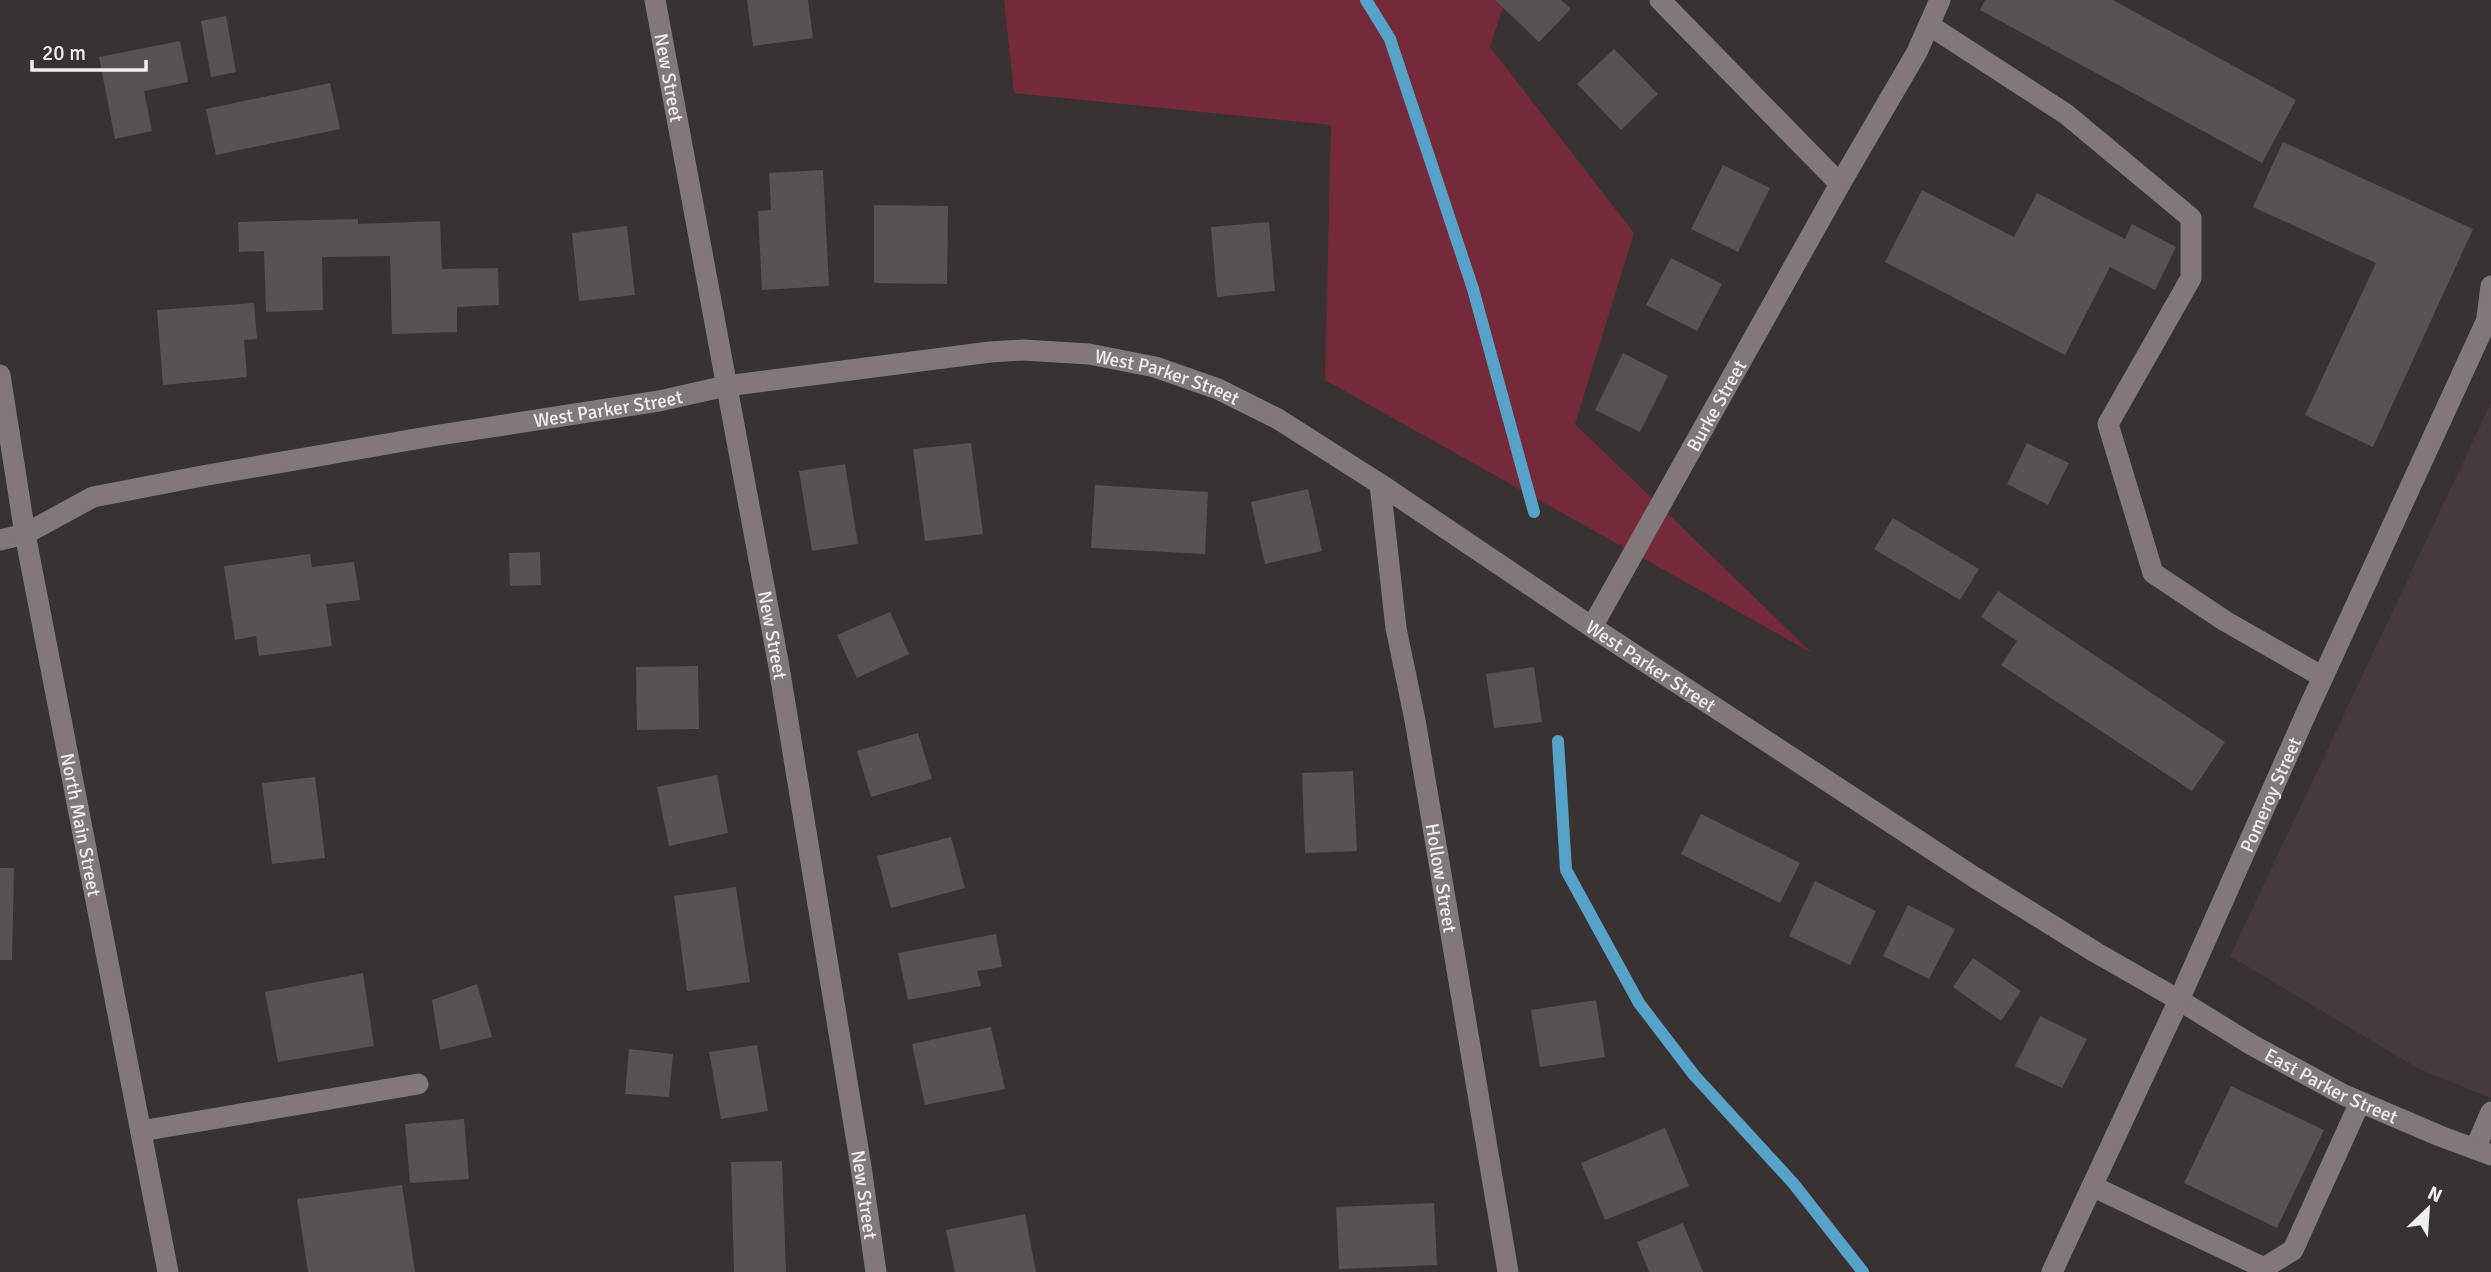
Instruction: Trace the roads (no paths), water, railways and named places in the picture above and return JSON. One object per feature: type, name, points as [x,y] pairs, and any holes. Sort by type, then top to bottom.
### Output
[{"type":"street","name":"New Street","points":[[655,0],[779,667],[876,1272]]},
{"type":"street","points":[[1660,0],[1840,184]]},
{"type":"street","name":"Burke Street","points":[[1592,627],[1917,52],[1940,0]]},
{"type":"street","points":[[1929,25],[2066,114],[2192,218],[2191,278],[2108,424],[2153,573],[2225,621],[2323,677]]},
{"type":"street","name":"Pomeroy Street","points":[[2052,1272],[2179,1000],[2489,314],[2491,286]]},
{"type":"street","name":"West Parker Street","points":[[0,540],[26,534],[93,497],[202,475],[659,401],[726,386],[1023,350],[1089,354],[1155,367],[1218,389],[1278,419],[1974,877],[2179,1000]]},
{"type":"street","name":"North Main Street","points":[[0,375],[26,534],[168,1272]]},
{"type":"street","name":"Hollow Street","points":[[1380,484],[1396,628],[1415,720],[1508,1272]]},
{"type":"street","name":"East Parker Street","points":[[2179,1000],[2252,1045],[2360,1102],[2483,1152]]},
{"type":"street","points":[[141,1130],[418,1084]]},
{"type":"street","points":[[2092,1186],[2264,1268],[2293,1251],[2360,1102]]},
{"type":"street","points":[[2483,1152],[2491,1112]]},
{"type":"waterway","points":[[1366,0],[1390,39],[1473,289],[1534,512]]},
{"type":"waterway","points":[[1558,741],[1566,870],[1639,1003],[1694,1075],[1793,1183],[1863,1272]]}]
